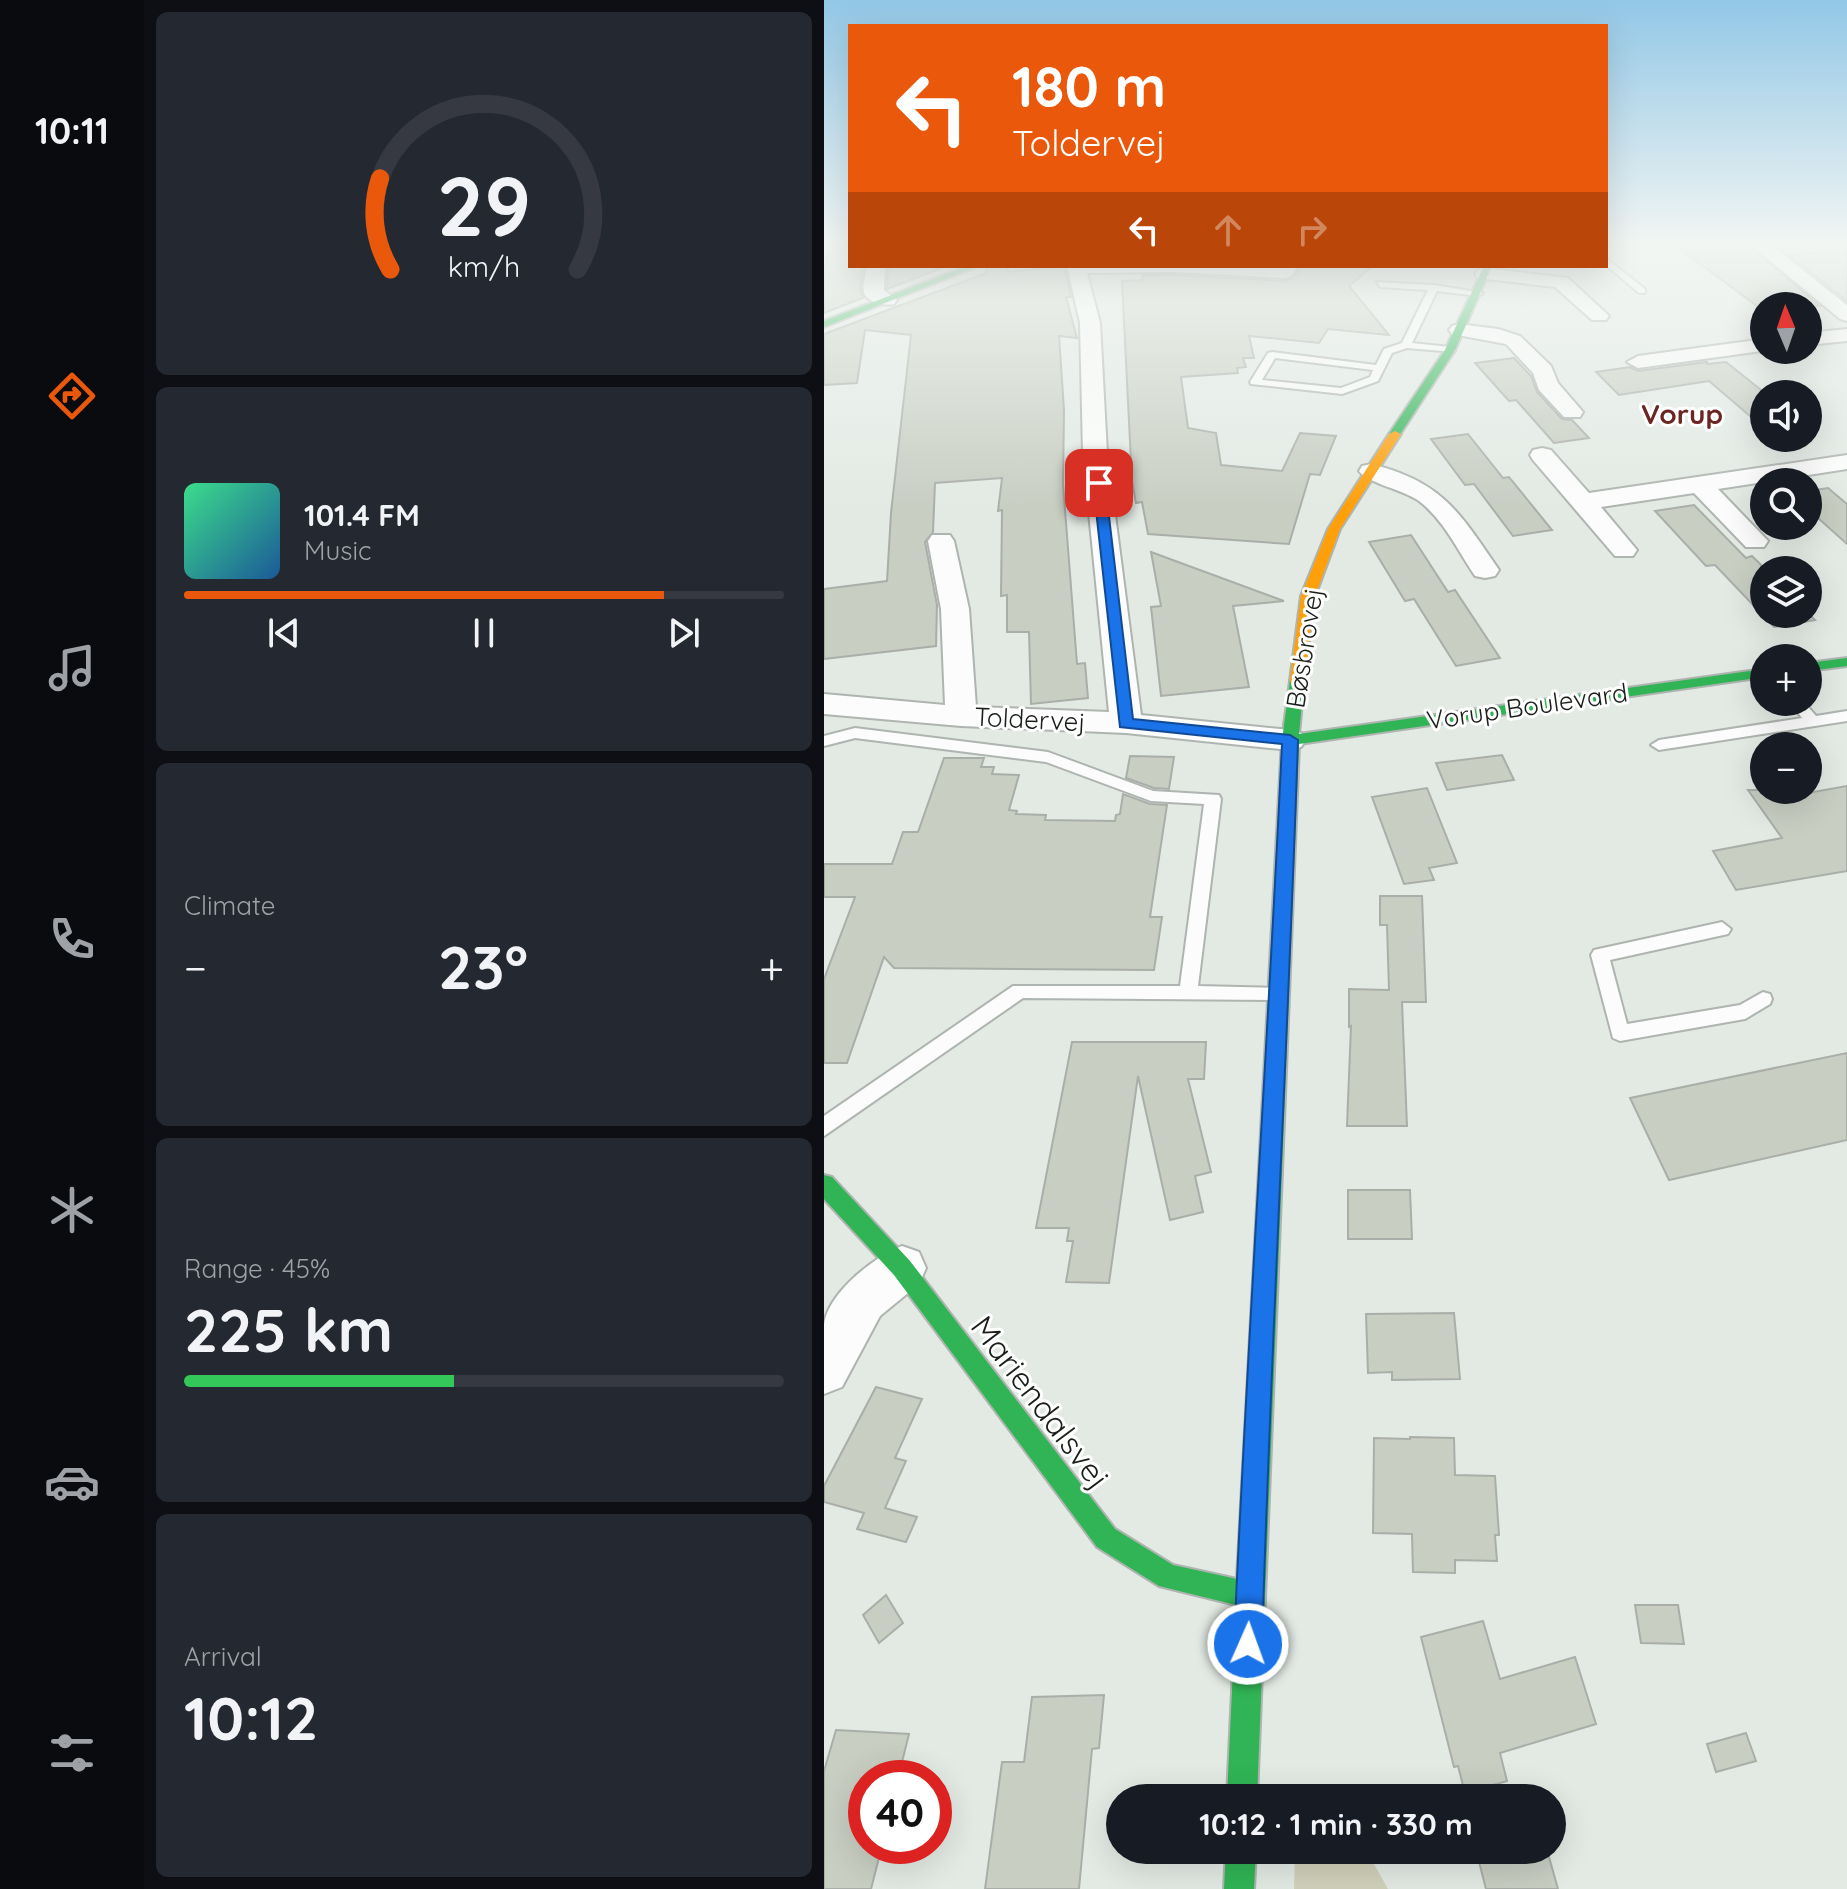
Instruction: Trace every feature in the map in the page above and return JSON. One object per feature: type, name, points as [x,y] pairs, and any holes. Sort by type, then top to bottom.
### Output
[{"type":"street","points":[[1090,332],[1095,453],[1126,723]]},
{"type":"street","name":"Bøsbrovej","points":[[1242,1784],[1259,1348],[1280,995],[1290,740],[1308,596],[1334,529],[1458,332]]},
{"type":"street","points":[[1454,340],[1498,335],[1513,340],[1543,371],[1547,385],[1572,412]]},
{"type":"street","points":[[1822,338],[1847,335]]},
{"type":"street","points":[[1638,362],[1750,347]]},
{"type":"street","points":[[1542,455],[1624,550]]},
{"type":"street","points":[[1583,502],[1835,463],[1847,485]]},
{"type":"street","points":[[1371,471],[1401,479],[1440,503],[1485,570]]},
{"type":"street","points":[[1699,484],[1755,541]]},
{"type":"street","name":"Toldervej","points":[[941,541],[955,609],[961,716]]},
{"type":"street","points":[[1822,665],[1847,662]]},
{"type":"street","name":"Vorup Boulevard","points":[[1290,740],[1750,675]]},
{"type":"street","name":"Toldervej","points":[[824,704],[961,716],[1126,723],[1290,740]]},
{"type":"street","name":"Mariendalsvej","points":[[824,1184],[902,1268],[1106,1538],[1168,1577],[1249,1595]]},
{"type":"street","points":[[824,1369],[863,1300],[902,1268]]},
{"type":"street","points":[[1239,1889],[1240,1864]]},
{"type":"lane","points":[[1406,345],[1412,332]]},
{"type":"lane","points":[[1379,368],[1272,355],[1255,382],[1342,391],[1374,379],[1388,351],[1406,345],[1454,340]]},
{"type":"lane","points":[[1808,716],[1812,721]]},
{"type":"lane","points":[[1659,745],[1847,716]]},
{"type":"lane","points":[[824,741],[855,733],[1048,757],[1151,796],[1213,799],[1188,994]]},
{"type":"lane","points":[[1722,929],[1600,955],[1620,1033],[1745,1012],[1763,999]]},
{"type":"lane","points":[[824,1127],[1020,991],[1280,995]]},
{"type":"green space","points":[[1295,1864],[1374,1864],[1388,1889],[1294,1889]]},
{"type":"building","points":[[865,332],[857,383],[824,385],[824,334]]},
{"type":"building","points":[[885,332],[1075,332],[1077,338],[1059,336],[1064,410],[1063,484],[1077,664],[1085,663],[1088,698],[1031,704],[1029,632],[1007,632],[1007,595],[1001,596],[1002,510],[998,511],[1002,478],[935,483],[933,532],[925,542],[937,605],[936,646],[824,659],[824,589],[887,581],[891,513],[911,335]]},
{"type":"building","points":[[1125,332],[1326,332],[1319,343],[1249,336],[1254,358],[1243,358],[1246,367],[1237,368],[1238,373],[1181,377],[1188,428],[1216,433],[1221,465],[1282,471],[1300,433],[1336,436],[1320,475],[1310,474],[1289,544],[1148,534],[1142,502],[1136,503],[1132,482]]},
{"type":"building","points":[[1514,358],[1531,376],[1537,392],[1562,419],[1572,420],[1589,438],[1554,443],[1516,400],[1509,401],[1475,363]]},
{"type":"building","points":[[1726,362],[1750,381],[1750,416],[1709,381],[1619,395],[1596,372],[1630,367],[1638,371]]},
{"type":"building","points":[[1468,434],[1503,478],[1509,477],[1552,530],[1513,536],[1474,484],[1465,485],[1431,439]]},
{"type":"building","points":[[1828,488],[1847,504],[1847,544],[1822,522],[1822,489]]},
{"type":"building","points":[[1694,505],[1746,558],[1750,557],[1750,602],[1715,565],[1706,566],[1655,511]]},
{"type":"building","points":[[1411,535],[1448,592],[1455,590],[1500,658],[1456,666],[1414,599],[1405,601],[1369,542]]},
{"type":"building","points":[[1151,552],[1284,601],[1233,606],[1249,687],[1161,696],[1151,607],[1161,606]]},
{"type":"building","points":[[1502,755],[1514,780],[1447,790],[1436,763]]},
{"type":"building","points":[[1130,756],[1174,757],[1169,789],[1154,788],[1126,778]]},
{"type":"building","points":[[944,758],[984,758],[981,767],[994,767],[992,774],[1019,775],[1009,810],[1017,811],[1016,814],[1046,815],[1045,820],[1115,821],[1116,815],[1120,814],[1123,794],[1150,804],[1167,805],[1150,917],[1162,917],[1154,970],[894,968],[884,957],[847,1063],[824,1063],[824,979],[855,897],[824,897],[824,864],[892,864],[903,832],[918,832]]},
{"type":"building","points":[[1847,786],[1847,871],[1736,890],[1713,851],[1782,838],[1758,804],[1822,804],[1822,790]]},
{"type":"building","points":[[1427,788],[1457,863],[1429,868],[1434,880],[1404,884],[1372,797]]},
{"type":"building","points":[[1380,896],[1422,896],[1426,1002],[1402,1002],[1407,1126],[1347,1126],[1351,1026],[1349,989],[1389,990],[1387,925],[1380,925]]},
{"type":"building","points":[[1072,1042],[1206,1042],[1204,1079],[1188,1079],[1211,1172],[1195,1176],[1203,1212],[1170,1220],[1138,1076],[1109,1283],[1066,1282],[1073,1241],[1067,1241],[1069,1228],[1036,1228]]},
{"type":"building","points":[[1847,1053],[1847,1140],[1669,1180],[1630,1098]]},
{"type":"building","points":[[1348,1190],[1410,1190],[1412,1239],[1348,1239]]},
{"type":"building","points":[[1454,1313],[1460,1379],[1392,1380],[1392,1372],[1368,1373],[1366,1314]]},
{"type":"building","points":[[876,1387],[922,1399],[895,1458],[906,1461],[885,1508],[917,1517],[906,1542],[857,1529],[864,1513],[824,1502],[824,1486]]},
{"type":"building","points":[[1374,1438],[1454,1438],[1455,1475],[1495,1476],[1499,1535],[1495,1535],[1497,1561],[1455,1560],[1455,1573],[1413,1572],[1412,1534],[1373,1533]]},
{"type":"building","points":[[886,1595],[903,1623],[879,1643],[863,1615]]},
{"type":"building","points":[[1635,1605],[1678,1605],[1684,1644],[1641,1643]]},
{"type":"building","points":[[1483,1621],[1500,1679],[1575,1657],[1596,1724],[1500,1753],[1507,1781],[1463,1784],[1458,1766],[1454,1767],[1421,1637]]},
{"type":"building","points":[[1104,1695],[1099,1748],[1092,1749],[1079,1889],[985,1889],[1002,1762],[1024,1762],[1032,1697]]},
{"type":"building","points":[[836,1730],[909,1734],[902,1760],[848,1760],[848,1864],[877,1864],[871,1889],[824,1889],[824,1771]]},
{"type":"building","points":[[1746,1733],[1756,1761],[1716,1772],[1707,1744]]},
{"type":"building","points":[[1480,1864],[1551,1864],[1558,1889],[1486,1889]]},
{"type":"traffic: fast","points":[[1395,434],[1450,350],[1458,332]]},
{"type":"traffic: fast","points":[[1822,665],[1847,662]]},
{"type":"traffic: fast","points":[[1290,740],[1750,675]]},
{"type":"traffic: fast","points":[[1243,1784],[1287,801],[1297,681]]},
{"type":"traffic: fast","points":[[824,1184],[902,1268],[1106,1538],[1168,1577],[1249,1595]]},
{"type":"traffic: fast","points":[[1239,1889],[1240,1864]]},
{"type":"traffic: slow","points":[[1297,681],[1308,596],[1334,529],[1395,434]]},
{"type":"district","name":"Vorup","points":[[1682,413]]},
{"type":"route","points":[[1099,483],[1126,723],[1290,740],[1280,995],[1259,1348],[1248,1644]]}]
